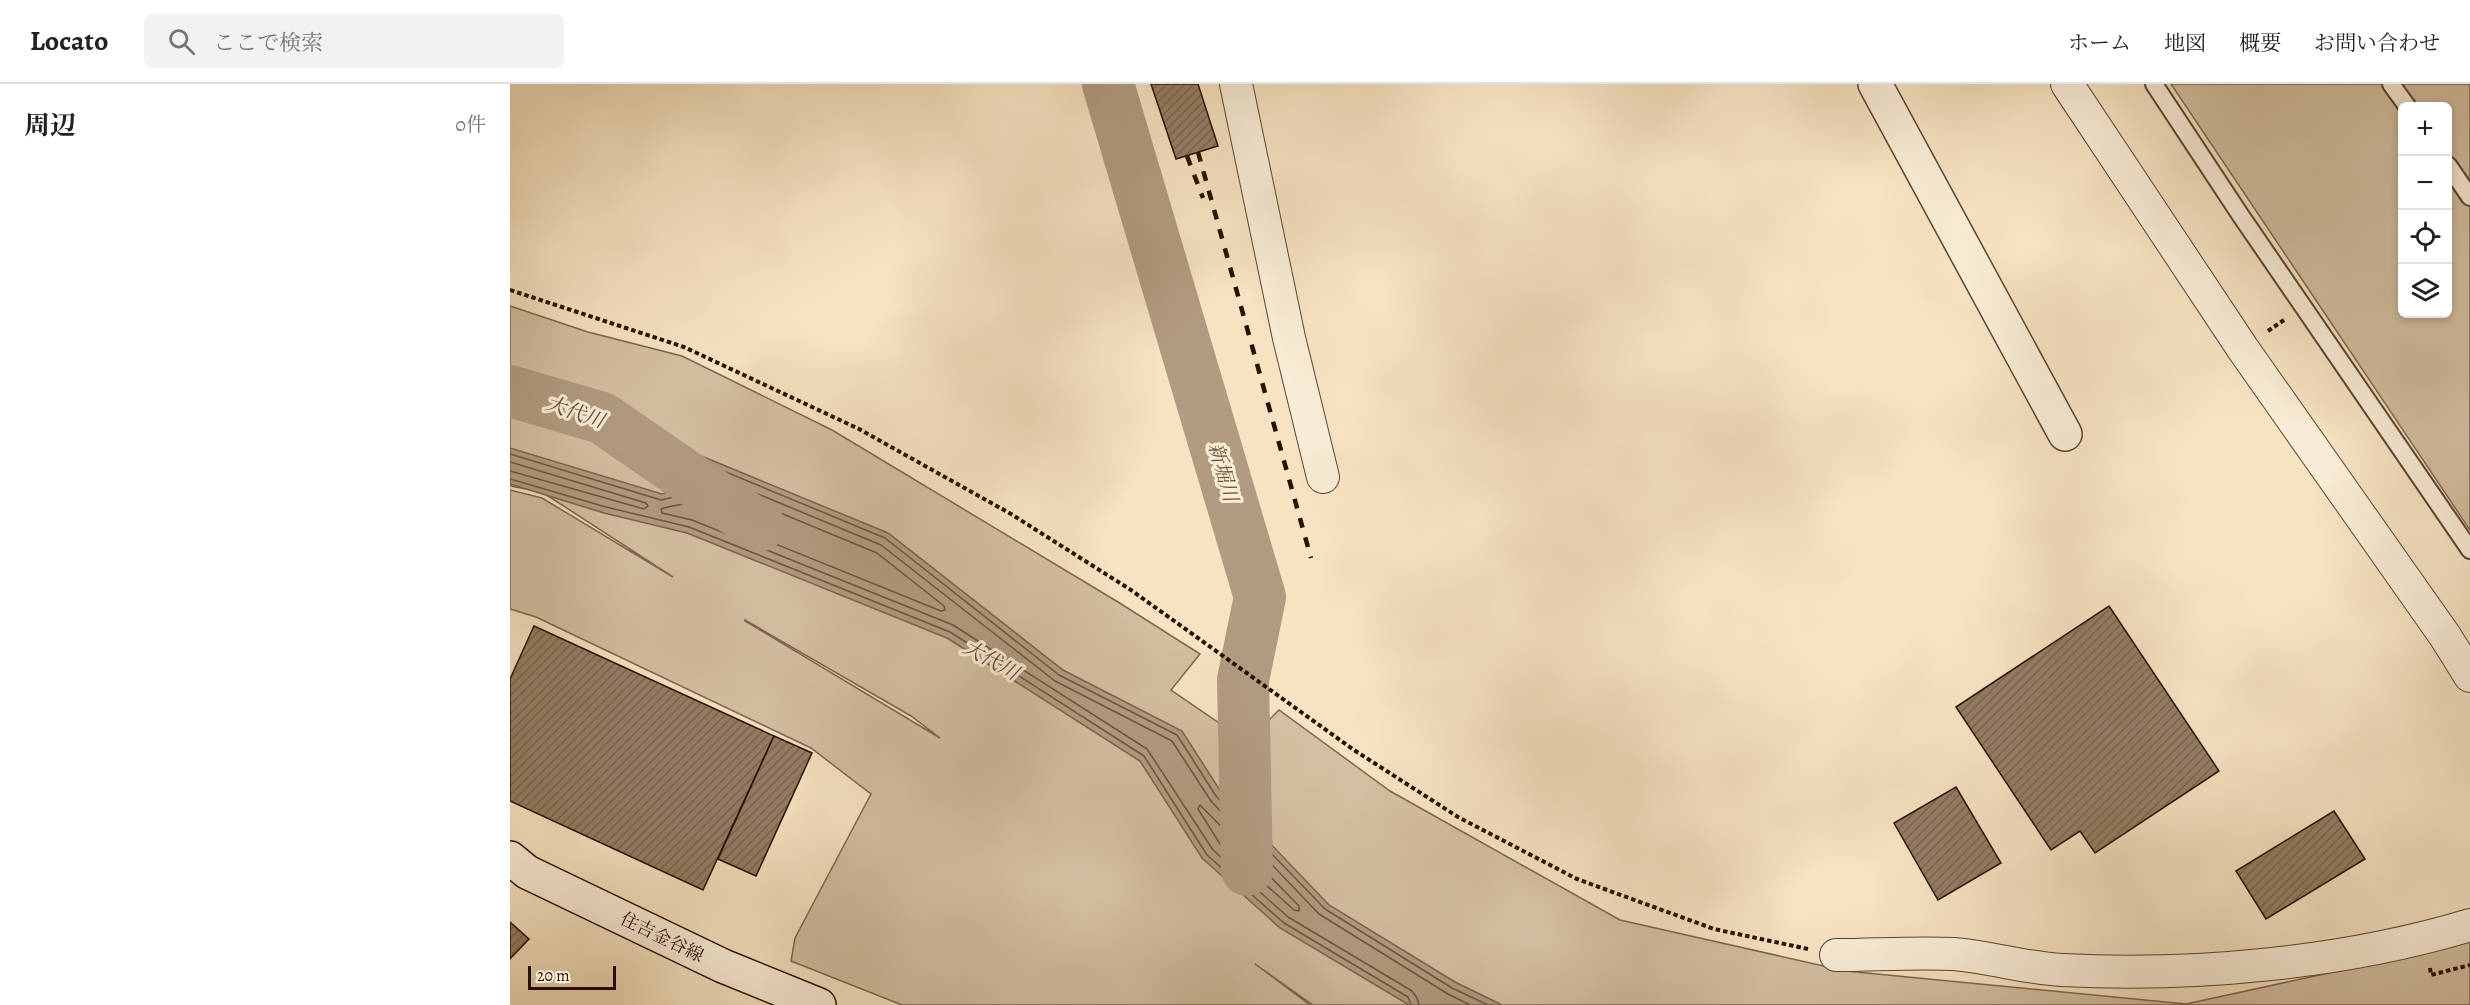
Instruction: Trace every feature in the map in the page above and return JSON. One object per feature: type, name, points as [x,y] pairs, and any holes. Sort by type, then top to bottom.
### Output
[{"type":"street","points":[[1236,84],[1289,338],[1323,477]]},
{"type":"street","points":[[1875,84],[2065,434]]},
{"type":"street","points":[[2067,84],[2243,349],[2445,636],[2470,676]]},
{"type":"street","name":"住吉金谷線","points":[[510,858],[527,872],[723,966],[819,1005]]},
{"type":"street","points":[[1836,955],[1954,954],[2060,970],[2190,972],[2330,955],[2423,939],[2470,925]]},
{"type":"lane","points":[[2154,84],[2303,307],[2470,550]]},
{"type":"lane","points":[[2391,84],[2404,102]]},
{"type":"lane","points":[[2452,171],[2470,197]]},
{"type":"path","points":[[510,291],[684,347],[859,429],[1011,514],[1131,590],[1354,750],[1458,817],[1577,879],[1714,929],[1836,955]]},
{"type":"path","points":[[2243,349],[2303,307]]},
{"type":"path","points":[[2431,975],[2470,965]]},
{"type":"shaded area","points":[[2171,84],[2470,84],[2470,530]]},
{"type":"shaded area","points":[[510,306],[588,332],[682,356],[832,430],[1200,654],[1171,690],[1247,742],[1279,710],[1390,791],[1620,920],[1846,971],[2186,1004],[2398,958],[2470,933],[2470,1005],[1313,1005],[1255,964],[1310,1005],[902,1005],[791,961],[795,938],[871,794],[811,748],[536,617],[510,609],[510,490],[542,498],[673,577],[542,492],[510,486]],"holes":[[[745,620],[911,716],[940,738]]]},
{"type":"water","points":[[510,374],[573,390],[699,455],[888,533],[1063,670],[1182,731],[1221,792],[1329,905],[1455,982],[1502,1005],[1409,1005],[1280,928],[1202,858],[1140,761],[947,638],[687,533],[604,513],[510,484],[510,448],[662,494],[702,485],[606,428],[510,404]]},
{"type":"building","points":[[1151,84],[1198,84],[1218,146],[1176,159]]},
{"type":"building","points":[[2109,606],[2219,771],[2095,853],[2080,831],[2051,850],[1956,707]]},
{"type":"building","points":[[534,626],[774,736],[703,890],[510,801],[510,679]]},
{"type":"building","points":[[774,736],[812,753],[756,876],[718,859]]},
{"type":"building","points":[[1956,787],[2001,863],[1938,900],[1894,823]]},
{"type":"building","points":[[2334,811],[2365,859],[2266,919],[2236,871]]},
{"type":"building","points":[[510,922],[529,939],[510,959]]},
{"type":"waterway","name":"新堀川","points":[[1108,84],[1260,597],[1243,680],[1247,870]]},
{"type":"waterway","name":"大代川","points":[[510,391],[602,418],[759,526]]},
{"type":"railway","points":[[1198,152],[1311,558]]},
{"type":"railway","points":[[1187,156],[1203,198]]}]
